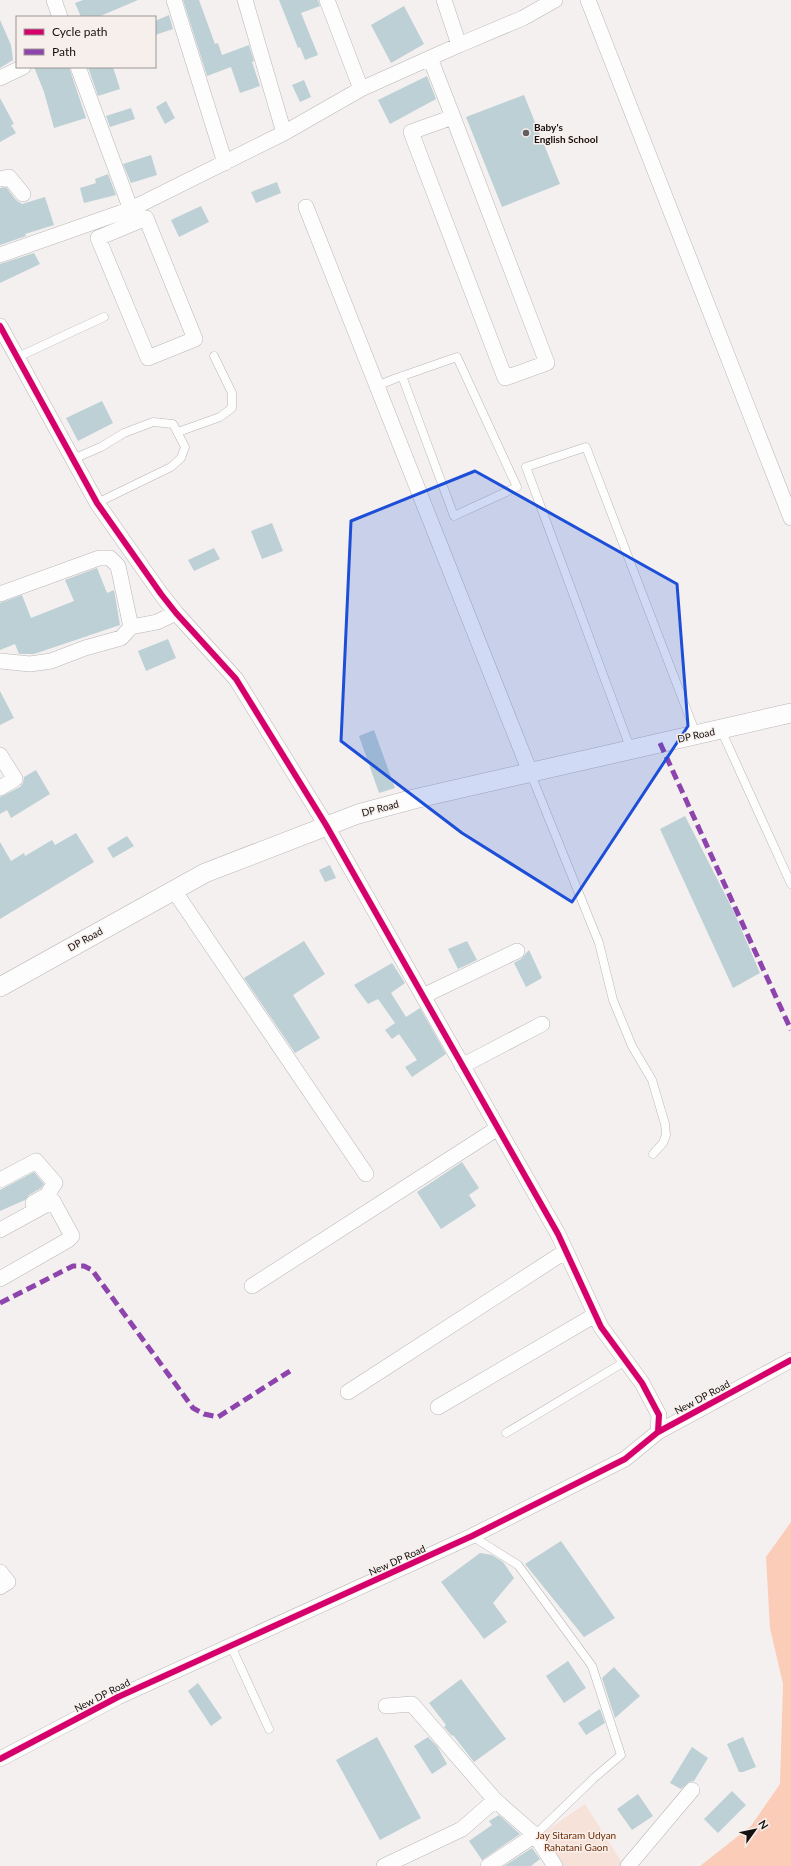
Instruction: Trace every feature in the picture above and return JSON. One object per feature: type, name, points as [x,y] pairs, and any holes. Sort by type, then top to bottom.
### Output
[{"type":"street","points":[[54,0],[60,16]]},
{"type":"street","points":[[174,0],[225,164]]},
{"type":"street","points":[[245,0],[284,133]]},
{"type":"street","points":[[327,0],[361,89]]},
{"type":"street","points":[[444,0],[459,45]]},
{"type":"street","points":[[588,0],[791,518]]},
{"type":"street","points":[[0,255],[134,216],[146,218],[196,339],[148,358],[98,238],[134,216],[225,164],[284,133],[361,89],[459,45],[548,2]]},
{"type":"street","points":[[430,58],[454,117],[547,363],[506,378],[411,132],[454,117]]},
{"type":"street","points":[[0,78],[20,68]]},
{"type":"street","points":[[78,68],[134,216]]},
{"type":"street","points":[[0,179],[9,177],[23,194]]},
{"type":"street","points":[[306,207],[530,772]]},
{"type":"street","points":[[0,326],[97,503],[176,614],[236,679],[326,825],[558,1234],[601,1327],[642,1383],[659,1416],[658,1432]]},
{"type":"street","points":[[0,594],[99,558],[110,558],[118,566],[131,627]]},
{"type":"street","points":[[0,661],[30,664],[51,661],[85,648],[121,638],[131,627],[157,622],[176,614]]},
{"type":"street","name":"DP Road","points":[[0,987],[204,873],[326,825],[358,814],[414,799],[791,713]]},
{"type":"street","points":[[0,755],[15,779],[0,788]]},
{"type":"street","points":[[179,886],[366,1174]]},
{"type":"street","points":[[423,996],[517,951]]},
{"type":"street","points":[[462,1066],[542,1024]]},
{"type":"street","points":[[252,1286],[498,1128]]},
{"type":"street","points":[[0,1180],[36,1161],[54,1183],[47,1195],[35,1201],[30,1207],[0,1223]]},
{"type":"street","points":[[0,1230],[53,1201],[72,1236],[68,1240],[0,1279]]},
{"type":"street","points":[[348,1392],[566,1251]]},
{"type":"street","points":[[438,1407],[595,1315]]},
{"type":"street","name":"New DP Road","points":[[0,1759],[118,1697],[472,1536],[625,1459],[658,1432],[791,1360]]},
{"type":"street","points":[[0,1572],[8,1582],[0,1587]]},
{"type":"street","points":[[386,1706],[412,1704],[495,1800],[535,1835],[555,1866]]},
{"type":"street","points":[[628,1866],[692,1790]]},
{"type":"street","points":[[384,1866],[462,1829],[495,1800]]},
{"type":"street","points":[[488,1866],[509,1860],[535,1835]]},
{"type":"lane","points":[[18,357],[104,317]]},
{"type":"lane","points":[[178,432],[220,418],[232,408],[232,393],[214,356]]},
{"type":"lane","points":[[378,386],[402,376],[457,357],[517,487],[454,516],[402,376]]},
{"type":"lane","points":[[73,459],[101,447],[124,433],[153,422],[173,424],[178,432],[184,447],[181,458],[171,466],[97,503]]},
{"type":"lane","points":[[630,750],[526,467],[586,447],[696,734]]},
{"type":"lane","points":[[721,730],[791,884]]},
{"type":"lane","points":[[530,772],[599,943],[612,995],[621,1020],[632,1046],[652,1080],[665,1124],[666,1135],[663,1143],[653,1154]]},
{"type":"lane","points":[[506,1433],[626,1361]]},
{"type":"lane","points":[[472,1536],[518,1565],[592,1666],[621,1755],[594,1778],[535,1835]]},
{"type":"lane","points":[[231,1646],[269,1730]]},
{"type":"highlighted area","points":[[475,471],[677,584],[688,726],[572,902],[462,833],[341,741],[351,521]]},
{"type":"green space","name":"Jay Sitaram Udyan Rahatani Gaon","points":[[585,1804],[624,1866],[560,1866],[540,1835]]},
{"type":"shaded area","points":[[791,1522],[791,1866],[700,1866],[751,1826],[780,1784],[783,1684],[770,1628],[766,1557]]},
{"type":"building","points":[[83,0],[138,0],[100,16],[81,16],[75,3]]},
{"type":"building","points":[[183,0],[199,0],[215,44],[218,43],[222,55],[249,45],[254,61],[252,62],[260,86],[240,93],[231,67],[207,76]]},
{"type":"building","points":[[279,0],[318,0],[320,6],[301,13],[318,55],[305,60],[300,47],[298,48]]},
{"type":"building","points":[[404,6],[424,44],[391,63],[371,25]]},
{"type":"building","points":[[169,15],[173,29],[156,35],[156,21]]},
{"type":"building","points":[[0,20],[11,45],[13,60],[0,68]]},
{"type":"building","points":[[34,68],[69,68],[86,118],[54,128],[44,92]]},
{"type":"building","points":[[88,68],[113,68],[120,89],[98,96]]},
{"type":"building","points":[[427,76],[436,99],[390,124],[378,100]]},
{"type":"building","points":[[304,80],[311,97],[300,102],[292,85]]},
{"type":"building","points":[[524,95],[560,184],[502,207],[466,117]]},
{"type":"building","points":[[0,98],[14,124],[11,125],[16,133],[0,142]]},
{"type":"building","points":[[166,101],[175,118],[165,124],[156,107]]},
{"type":"building","points":[[131,108],[135,119],[110,127],[106,116]]},
{"type":"building","points":[[151,155],[157,175],[131,183],[123,164]]},
{"type":"building","points":[[108,174],[116,195],[84,203],[80,188],[96,183],[95,179]]},
{"type":"building","points":[[277,182],[281,193],[256,203],[251,192]]},
{"type":"building","points":[[6,187],[16,200],[22,204],[45,197],[54,225],[25,234],[26,236],[0,245],[0,188]]},
{"type":"building","points":[[201,206],[209,222],[179,237],[171,220]]},
{"type":"building","points":[[34,253],[40,264],[0,283],[0,264]]},
{"type":"building","points":[[102,401],[113,423],[78,441],[66,418]]},
{"type":"building","points":[[272,523],[283,551],[262,559],[251,531]]},
{"type":"building","points":[[214,548],[220,559],[194,571],[188,560]]},
{"type":"building","points":[[97,568],[107,593],[114,590],[120,625],[34,654],[19,654],[15,644],[0,650],[0,603],[22,595],[31,618],[74,601],[65,580]]},
{"type":"building","points":[[168,639],[176,658],[146,671],[138,651]]},
{"type":"building","points":[[0,691],[14,718],[0,725]]},
{"type":"building","points":[[374,730],[395,788],[379,793],[359,736]]},
{"type":"building","points":[[36,770],[50,794],[11,818],[7,810],[0,814],[0,797],[20,787],[23,783],[24,777]]},
{"type":"building","points":[[685,816],[734,912],[760,973],[733,988],[660,829]]},
{"type":"building","points":[[76,833],[94,862],[0,919],[0,842],[11,861],[24,853],[25,856],[52,840],[55,845]]},
{"type":"building","points":[[127,836],[134,846],[113,858],[107,848]]},
{"type":"building","points":[[330,865],[336,878],[325,882],[319,870]]},
{"type":"building","points":[[304,941],[325,974],[293,995],[320,1038],[295,1053],[244,978]]},
{"type":"building","points":[[467,941],[477,960],[458,969],[448,949]]},
{"type":"building","points":[[529,950],[542,978],[526,987],[514,963],[521,959]]},
{"type":"building","points":[[392,963],[405,983],[391,993],[406,1017],[420,1008],[446,1054],[412,1077],[405,1067],[417,1060],[399,1034],[392,1039],[385,1030],[395,1023],[378,999],[368,1004],[354,985]]},
{"type":"building","points":[[462,1162],[479,1188],[469,1195],[476,1206],[441,1229],[417,1192]]},
{"type":"building","points":[[34,1172],[44,1184],[41,1188],[29,1195],[25,1200],[0,1211],[0,1190]]},
{"type":"building","points":[[561,1541],[615,1618],[584,1637],[525,1564]]},
{"type":"building","points":[[480,1553],[492,1555],[503,1562],[514,1578],[493,1603],[507,1622],[484,1639],[441,1582]]},
{"type":"building","points":[[568,1661],[586,1688],[564,1703],[546,1676]]},
{"type":"building","points":[[614,1667],[640,1696],[615,1718],[602,1678]]},
{"type":"building","points":[[461,1679],[506,1739],[474,1762],[453,1735],[452,1736],[444,1727],[446,1725],[429,1703]]},
{"type":"building","points":[[198,1683],[222,1718],[211,1726],[188,1691]]},
{"type":"building","points":[[600,1709],[605,1723],[586,1735],[578,1723]]},
{"type":"building","points":[[377,1737],[421,1818],[380,1840],[336,1760]]},
{"type":"building","points":[[428,1737],[437,1746],[447,1764],[432,1774],[414,1746]]},
{"type":"building","points":[[743,1737],[756,1767],[739,1772],[727,1744]]},
{"type":"building","points":[[692,1747],[708,1758],[694,1781],[689,1782],[681,1789],[670,1783]]},
{"type":"building","points":[[732,1791],[746,1805],[718,1833],[704,1819]]},
{"type":"building","points":[[638,1794],[653,1816],[632,1830],[617,1809]]},
{"type":"building","points":[[499,1815],[520,1834],[482,1860],[469,1841],[492,1825],[489,1821]]},
{"type":"building","points":[[532,1848],[540,1859],[531,1866],[504,1866]]},
{"type":"marked path","points":[[660,743],[791,1030]]},
{"type":"marked path","points":[[0,1303],[73,1266],[84,1266],[92,1270],[193,1408],[204,1414],[218,1417],[290,1371]]},
{"type":"cycle path","points":[[0,326],[97,503],[176,613],[236,679],[326,825],[558,1234],[601,1327],[642,1383],[659,1415],[658,1432]]},
{"type":"cycle path","points":[[0,1759],[118,1697],[472,1536],[625,1459],[658,1432],[791,1360]]},
{"type":"place","name":"Baby's English School","points":[[526,133]]}]
